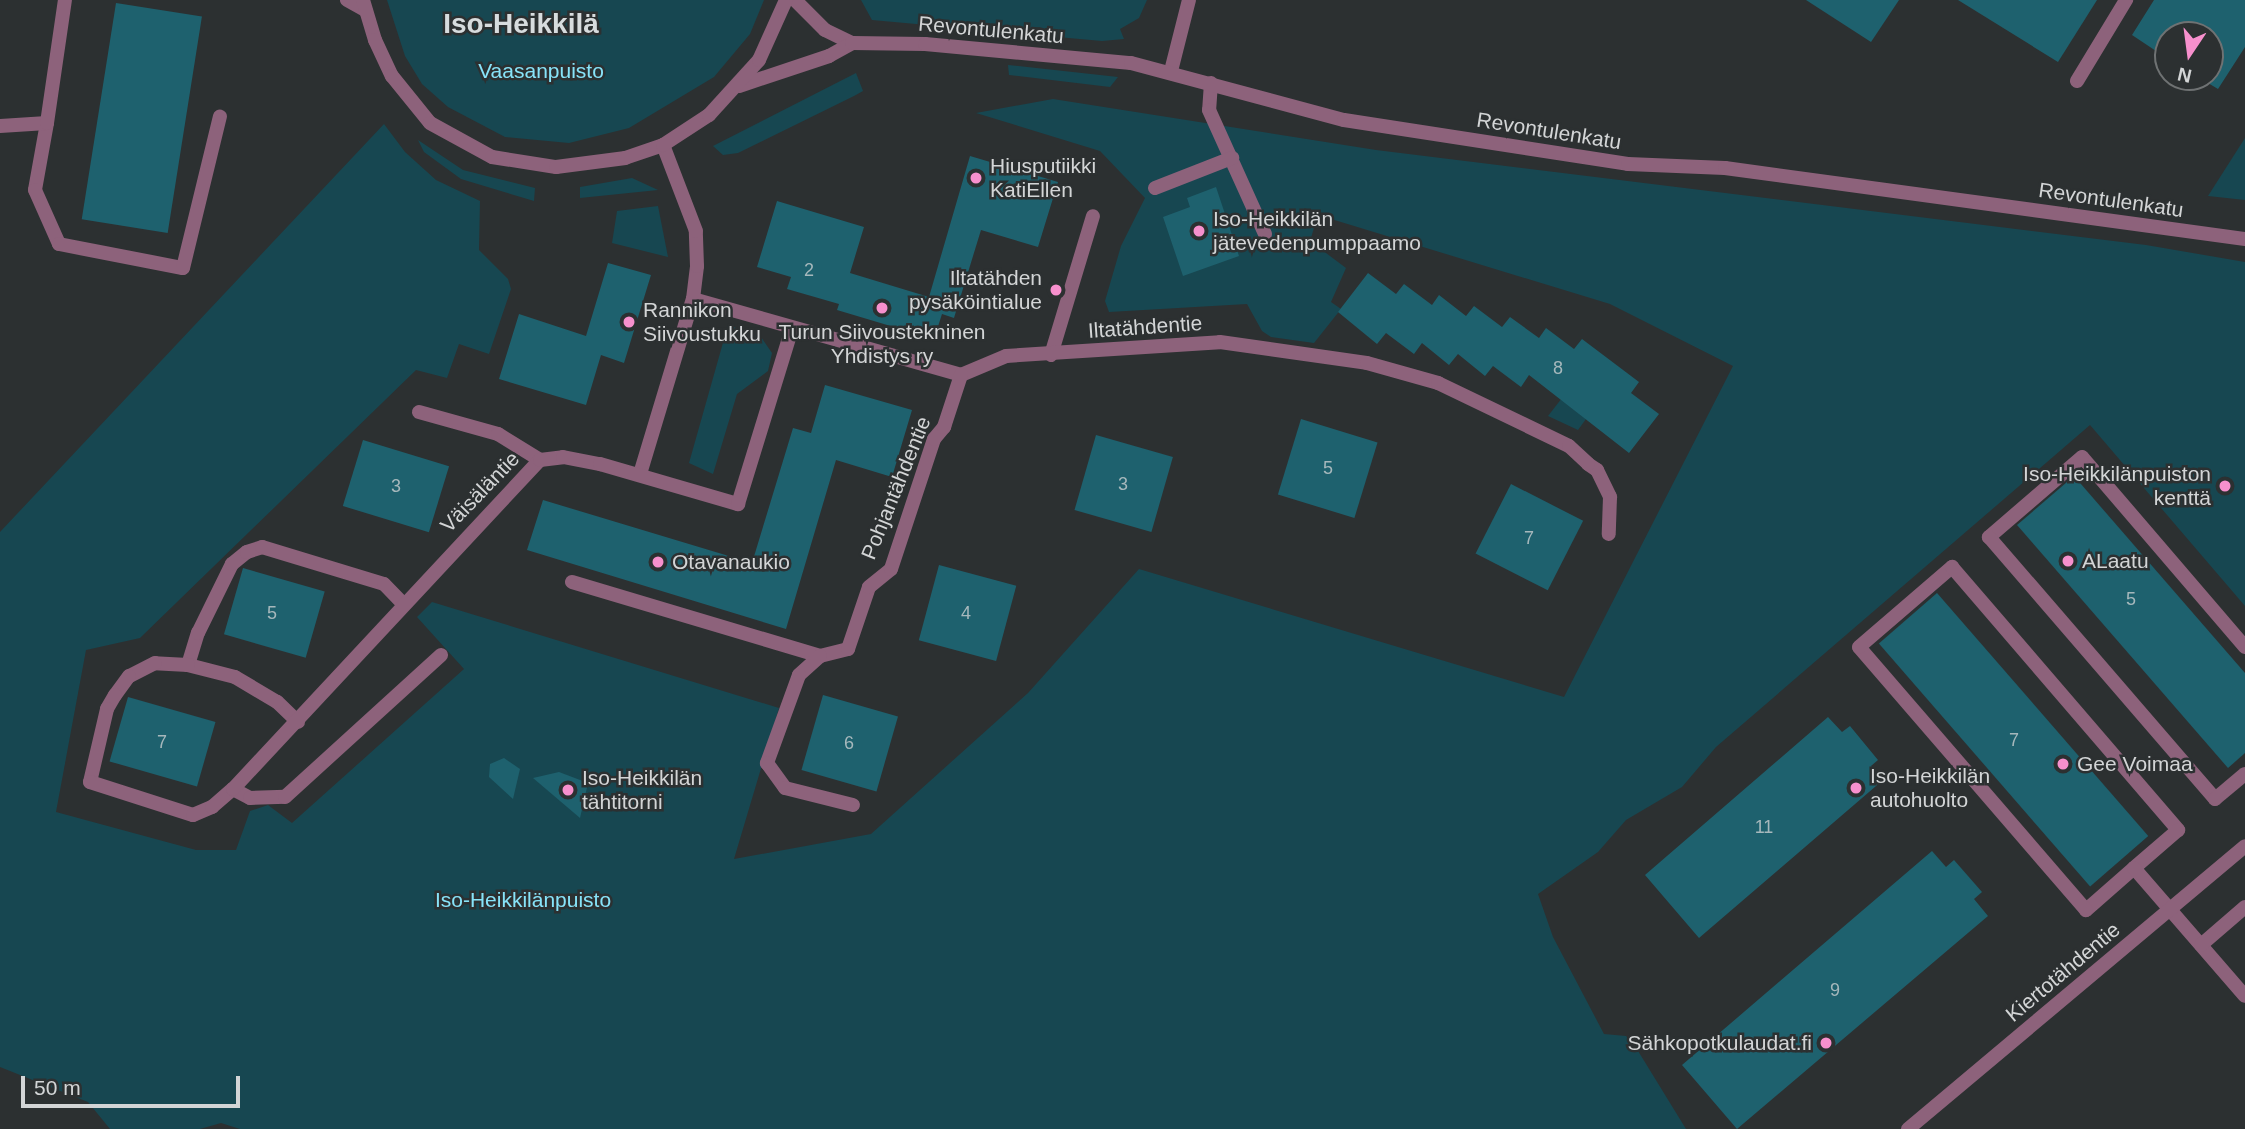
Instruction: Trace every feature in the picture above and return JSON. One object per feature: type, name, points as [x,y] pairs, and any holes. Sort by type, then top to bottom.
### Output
[{"type":"street","points":[[65,0],[35,190],[59,244],[183,268],[220,116]]},
{"type":"street","points":[[347,0],[364,5],[382,57],[408,99],[430,123],[474,150],[513,163],[556,167],[625,158],[663,145],[709,115],[739,86],[774,33],[786,0]]},
{"type":"street","name":"Revontulenkatu","points":[[794,0],[825,30],[852,43],[925,44],[1131,63],[1171,71],[1344,120],[1628,164],[1726,168],[2245,239]]},
{"type":"street","points":[[1171,71],[1189,0]]},
{"type":"street","points":[[2077,81],[2126,0]]},
{"type":"street","name":"Revontulenkatu","points":[[739,86],[829,56],[852,43]]},
{"type":"street","points":[[1211,83],[1209,110],[1265,234]]},
{"type":"street","points":[[0,126],[47,123]]},
{"type":"street","points":[[663,145],[696,232],[693,299],[640,474],[738,504],[792,328]]},
{"type":"street","points":[[1155,188],[1232,158]]},
{"type":"street","points":[[1051,355],[1093,216]]},
{"type":"street","points":[[693,299],[961,375]]},
{"type":"street","name":"Iltatähdentie","points":[[961,375],[1006,356],[1220,342],[1367,363],[1438,383],[1569,446],[1597,470],[1610,497],[1609,534]]},
{"type":"street","name":"Pohjantähdentie","points":[[820,656],[848,649],[869,587],[891,569],[934,439],[944,427],[961,375]]},
{"type":"street","points":[[419,412],[498,434],[540,460]]},
{"type":"street","name":"Väisäläntie","points":[[188,665],[155,663],[129,676],[107,709],[90,782],[193,815],[212,807],[298,722],[403,604],[540,460],[563,457],[640,474]]},
{"type":"street","points":[[2245,647],[2082,457],[1989,537],[2215,799],[2245,774]]},
{"type":"street","points":[[298,722],[277,702],[235,677],[188,665],[198,633],[232,564],[247,552],[262,547],[384,584],[403,604]]},
{"type":"street","points":[[1952,568],[2178,830],[2134,868],[2085,910],[1859,647],[1952,568]]},
{"type":"street","points":[[572,582],[820,656]]},
{"type":"street","points":[[233,789],[250,799],[285,797],[441,655]]},
{"type":"street","points":[[820,656],[799,675],[767,763],[785,788],[853,805]]},
{"type":"street","name":"Kiertotähdentie","points":[[1908,1129],[2245,846]]},
{"type":"street","points":[[2134,868],[2245,996]]},
{"type":"street","points":[[2201,945],[2245,907]]},
{"type":"green space","name":"Vaasanpuisto","points":[[387,0],[764,0],[750,34],[714,77],[629,128],[569,143],[505,137],[448,107],[422,84],[405,56]]},
{"type":"green space","points":[[861,0],[1147,0],[1139,18],[1120,29],[1124,39],[1102,41],[872,20]]},
{"type":"green space","points":[[1008,65],[1118,77],[1110,87],[1009,75]]},
{"type":"green space","points":[[856,73],[863,91],[854,96],[738,153],[723,155],[713,146]]},
{"type":"green space","name":"Iso-Heikkilänpuisto","points":[[1053,99],[1376,150],[2146,245],[2245,262],[2245,606],[2090,425],[1716,747],[1682,787],[1626,820],[1598,852],[1538,894],[1553,937],[1604,1034],[1626,1036],[1635,1046],[1686,1129],[240,1129],[221,1123],[200,1129],[110,1129],[88,1102],[0,1067],[0,532],[384,124],[405,152],[436,180],[480,201],[479,250],[508,279],[511,289],[489,354],[459,344],[447,378],[416,370],[140,638],[86,650],[56,812],[196,850],[236,850],[250,811],[268,805],[292,823],[464,669],[417,617],[432,602],[779,708],[734,859],[871,834],[1028,693],[1139,569],[1564,697],[1733,366],[1610,304],[1318,215],[1310,241],[1346,268],[1331,302],[1341,309],[1314,343],[1271,337],[1262,331],[1247,304],[1109,312],[1105,301],[1121,246],[1145,198],[1100,151],[976,113]]},
{"type":"green space","points":[[2245,138],[2245,200],[2208,196]]},
{"type":"green space","points":[[418,140],[463,170],[535,188],[534,201],[461,179],[424,152]]},
{"type":"green space","points":[[632,178],[658,190],[580,198],[580,187]]},
{"type":"green space","points":[[658,206],[668,257],[612,243],[617,211]]},
{"type":"green space","points":[[728,325],[761,337],[772,353],[768,371],[737,394],[713,474],[689,463]]},
{"type":"green space","points":[[1569,389],[1594,408],[1578,430],[1548,416]]},
{"type":"building","points":[[1806,0],[1899,0],[1871,42]]},
{"type":"building","points":[[1958,0],[2097,0],[2058,62]]},
{"type":"building","points":[[2154,0],[2245,0],[2245,47],[2224,80],[2224,21],[2154,21],[2154,50],[2132,35]]},
{"type":"building","points":[[116,3],[202,17],[168,233],[82,219]]},
{"type":"building","points":[[970,156],[1058,182],[1038,247],[981,230],[954,318],[942,314],[934,339],[837,310],[839,304],[787,289],[791,277],[757,267],[777,201],[864,227],[850,273],[929,297]]},
{"type":"building","name":"Iso-Heikkilän jätevedenpumppaamo","points":[[1216,187],[1239,256],[1183,276],[1163,217],[1190,207],[1187,198]]},
{"type":"building","points":[[608,263],[651,275],[624,363],[601,355],[586,405],[499,379],[519,314],[586,336]]},
{"type":"building","points":[[1368,273],[1396,294],[1404,284],[1432,305],[1439,295],[1466,316],[1474,306],[1502,327],[1510,317],[1539,338],[1546,328],[1574,349],[1582,339],[1639,382],[1631,393],[1659,414],[1629,453],[1529,375],[1521,387],[1493,366],[1485,376],[1458,354],[1449,365],[1422,343],[1414,354],[1386,333],[1377,344],[1338,312]]},
{"type":"building","points":[[825,385],[912,410],[892,477],[836,460],[786,629],[527,550],[543,500],[752,563],[793,428],[811,433]]},
{"type":"building","points":[[1301,419],[1378,442],[1354,518],[1278,495]]},
{"type":"building","points":[[1096,435],[1173,457],[1151,532],[1075,510]]},
{"type":"building","points":[[363,440],[449,466],[429,532],[343,506]]},
{"type":"building","points":[[2074,476],[2245,673],[2245,753],[2228,768],[2017,525]]},
{"type":"building","points":[[1511,484],[1583,521],[1548,590],[1476,553]]},
{"type":"building","points":[[939,565],[1016,586],[996,661],[919,640]]},
{"type":"building","points":[[243,568],[325,591],[306,658],[224,634]]},
{"type":"building","points":[[1937,593],[2148,836],[2090,887],[1879,644]]},
{"type":"building","points":[[823,695],[898,716],[876,791],[802,770]]},
{"type":"building","points":[[128,697],[215,722],[197,786],[110,761]]},
{"type":"building","points":[[1828,717],[1842,732],[1850,726],[1878,760],[1871,766],[1883,780],[1699,938],[1645,875]]},
{"type":"building","points":[[504,758],[520,769],[513,799],[489,777],[490,764]]},
{"type":"building","points":[[559,772],[588,783],[580,818],[533,778]]},
{"type":"building","points":[[1932,851],[1946,867],[1954,860],[1982,892],[1974,899],[1988,916],[1737,1129],[1682,1065]]},
{"type":"place","name":"Hiusputiikki KatiEllen","points":[[976,178]]},
{"type":"place","name":"Iso-Heikkilän jätevedenpumppaamo","points":[[1199,231]]},
{"type":"place","name":"Iltatähden pysäköintialue","points":[[1056,290]]},
{"type":"place","name":"Turun Siivoustekninen Yhdistys ry","points":[[882,308]]},
{"type":"place","name":"Rannikon Siivoustukku","points":[[629,322]]},
{"type":"place","name":"Iso-Heikkilänpuiston kenttä","points":[[2225,486]]},
{"type":"place","name":"ALaatu","points":[[2068,561]]},
{"type":"place","name":"Otavanaukio","points":[[658,562]]},
{"type":"place","name":"Gee Voimaa","points":[[2063,764]]},
{"type":"place","name":"Iso-Heikkilän autohuolto","points":[[1856,788]]},
{"type":"place","name":"Iso-Heikkilän tähtitorni","points":[[568,790]]},
{"type":"place","name":"Sähkopotkulaudat.fi","points":[[1826,1043]]},
{"type":"district","name":"Iso-Heikkilä","points":[[521,24]]}]
